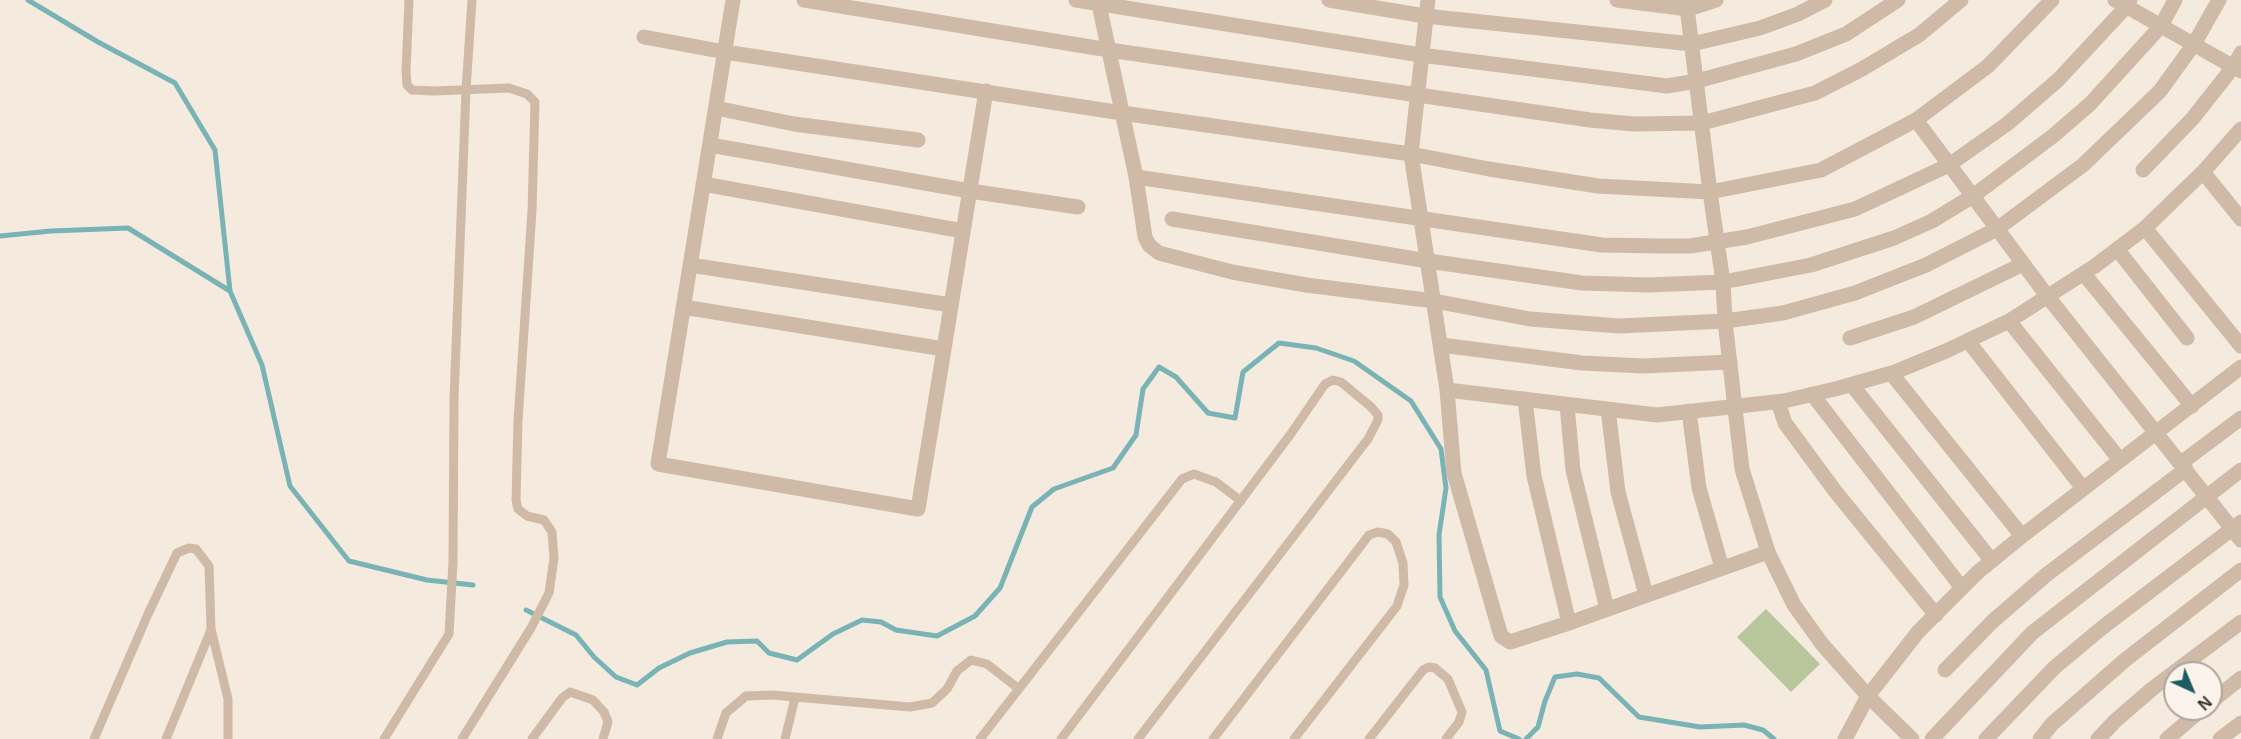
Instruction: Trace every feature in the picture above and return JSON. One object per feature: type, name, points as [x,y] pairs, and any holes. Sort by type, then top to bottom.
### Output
[{"type":"street","points":[[733,0],[658,464],[918,509],[986,91]]},
{"type":"street","points":[[804,0],[1109,51],[1590,120],[1634,124],[1702,123],[1815,93],[1862,69],[1919,35],[1961,0]]},
{"type":"street","points":[[1076,0],[1421,55],[1667,86],[1697,81],[1796,54],[1846,34],[1898,0]]},
{"type":"street","points":[[1329,0],[1425,16],[1692,44],[1760,28],[1798,14],[1825,0]]},
{"type":"street","points":[[1428,0],[1416,95],[1412,153],[1447,390],[1454,473],[1501,636],[1510,642],[1768,552]]},
{"type":"street","points":[[1617,0],[1687,5],[1716,0]]},
{"type":"street","points":[[644,37],[725,52],[1122,113],[1412,153],[1489,169],[1599,186],[1710,192],[1821,170],[1916,120],[1988,66],[2052,0]]},
{"type":"street","points":[[1172,219],[1428,261],[1582,283],[1649,285],[1723,282],[1811,265],[1894,238],[1932,221],[1973,196],[2053,136],[2090,104],[2161,26],[2175,0]]},
{"type":"street","points":[[1099,2],[1136,177],[1145,237],[1149,245],[1159,253],[1232,272],[1295,284],[1434,301],[1530,319],[1619,326],[1725,321],[1783,313],[1855,293],[1926,265],[1997,229],[2083,165],[2160,91],[2194,44],[2219,0]]},
{"type":"street","points":[[1136,177],[1602,245],[1690,246],[1748,237],[1855,209],[1949,165],[2007,124],[2058,80],[2124,2],[2194,44],[2238,63],[2193,118],[2143,170]]},
{"type":"street","points":[[1687,5],[1723,282],[1725,321],[1742,469],[1768,552],[1794,605],[1822,644],[1868,696],[1912,739]]},
{"type":"street","points":[[716,108],[794,124],[918,140]]},
{"type":"street","points":[[1916,120],[2048,297],[2208,497],[2238,530],[2103,627],[2055,667],[1986,739]]},
{"type":"street","points":[[1447,390],[1657,415],[1778,402],[1852,385],[1891,373],[2009,321],[2084,274],[2145,228],[2203,172],[2241,129]]},
{"type":"street","points":[[710,145],[970,191],[1078,207]]},
{"type":"street","points":[[2203,172],[2241,219]]},
{"type":"street","points":[[703,184],[963,231]]},
{"type":"street","points":[[2145,228],[2241,346]]},
{"type":"street","points":[[2117,249],[2187,338]]},
{"type":"street","points":[[1850,338],[1914,317],[2023,264]]},
{"type":"street","points":[[690,265],[951,305]]},
{"type":"street","points":[[2084,274],[2192,406]]},
{"type":"street","points":[[683,307],[944,349]]},
{"type":"street","points":[[2009,321],[2120,460]]},
{"type":"street","points":[[1968,341],[2082,487]]},
{"type":"street","points":[[1440,345],[1592,364],[1643,366],[1730,362]]},
{"type":"street","points":[[1845,739],[1868,696],[1918,632],[1962,588],[2082,487],[2158,433],[2241,367]]},
{"type":"street","points":[[1891,373],[2022,536]]},
{"type":"street","points":[[1852,385],[1992,561]]},
{"type":"street","points":[[1812,394],[1962,588]]},
{"type":"street","points":[[1525,399],[1534,476],[1569,623]]},
{"type":"street","points":[[1778,402],[1785,423],[1835,491],[1935,615]]},
{"type":"street","points":[[1567,405],[1573,470],[1607,609]]},
{"type":"street","points":[[1608,409],[1618,492],[1646,596]]},
{"type":"street","points":[[1689,411],[1699,488],[1722,568]]},
{"type":"street","points":[[1945,670],[1993,621],[2046,575],[2241,418]]},
{"type":"street","points":[[1932,739],[2032,633],[2241,470]]},
{"type":"street","points":[[2040,739],[2052,724],[2081,697],[2125,660],[2241,570]]},
{"type":"street","points":[[2098,739],[2152,689],[2241,622]]},
{"type":"street","points":[[2223,692],[2241,678]]},
{"type":"street","points":[[2167,739],[2188,721]]},
{"type":"street","points":[[2220,739],[2241,723]]},
{"type":"lane","points":[[409,0],[407,85],[412,90],[509,88],[526,94],[536,102],[532,211],[518,421],[516,500],[518,509],[527,516],[544,520],[552,532],[554,558],[549,593],[531,628],[462,739]]},
{"type":"lane","points":[[384,739],[449,634],[453,563],[454,399],[466,90],[472,0]]},
{"type":"lane","points":[[1061,739],[1241,501],[1325,384],[1334,380],[1341,382],[1378,415],[1378,420],[1368,440],[1138,739]]},
{"type":"lane","points":[[980,739],[1182,479],[1194,474],[1216,482],[1241,501]]},
{"type":"lane","points":[[1213,739],[1369,535],[1378,532],[1388,534],[1396,542],[1403,563],[1404,585],[1397,606],[1294,739]]},
{"type":"lane","points":[[94,739],[148,614],[177,554],[189,548],[196,549],[208,566],[212,629],[228,699],[228,739]]},
{"type":"lane","points":[[166,739],[212,629]]},
{"type":"lane","points":[[717,739],[726,713],[746,696],[772,695],[910,707],[932,703],[947,689],[957,671],[971,660],[987,664],[1019,689]]},
{"type":"lane","points":[[1369,739],[1423,670],[1429,667],[1435,668],[1448,679],[1462,712],[1459,723],[1446,739]]},
{"type":"lane","points":[[532,739],[562,698],[570,692],[593,700],[604,712],[608,722],[603,739]]},
{"type":"lane","points":[[785,739],[795,698]]},
{"type":"green space","points":[[1766,609],[1820,664],[1791,692],[1737,637]]},
{"type":"waterway","points":[[28,0],[98,42],[175,83],[215,150],[230,291],[262,365],[290,486],[349,561],[427,580],[473,585]]},
{"type":"waterway","points":[[0,236],[51,231],[128,228],[230,291]]},
{"type":"waterway","points":[[526,610],[576,635],[594,657],[616,677],[637,685],[659,668],[690,653],[727,642],[757,641],[769,653],[797,660],[833,634],[862,620],[881,622],[896,630],[937,636],[975,616],[1000,588],[1032,507],[1054,489],[1113,468],[1136,435],[1143,389],[1159,367],[1176,377],[1208,413],[1235,418],[1243,372],[1279,343],[1316,348],[1354,361],[1411,401],[1441,449],[1446,488],[1439,535],[1440,597],[1455,631],[1486,670],[1500,731],[1519,739]]},
{"type":"waterway","points":[[1526,739],[1538,727],[1555,677],[1577,674],[1599,678],[1639,717],[1700,727],[1744,725],[1763,730],[1774,739]]}]
